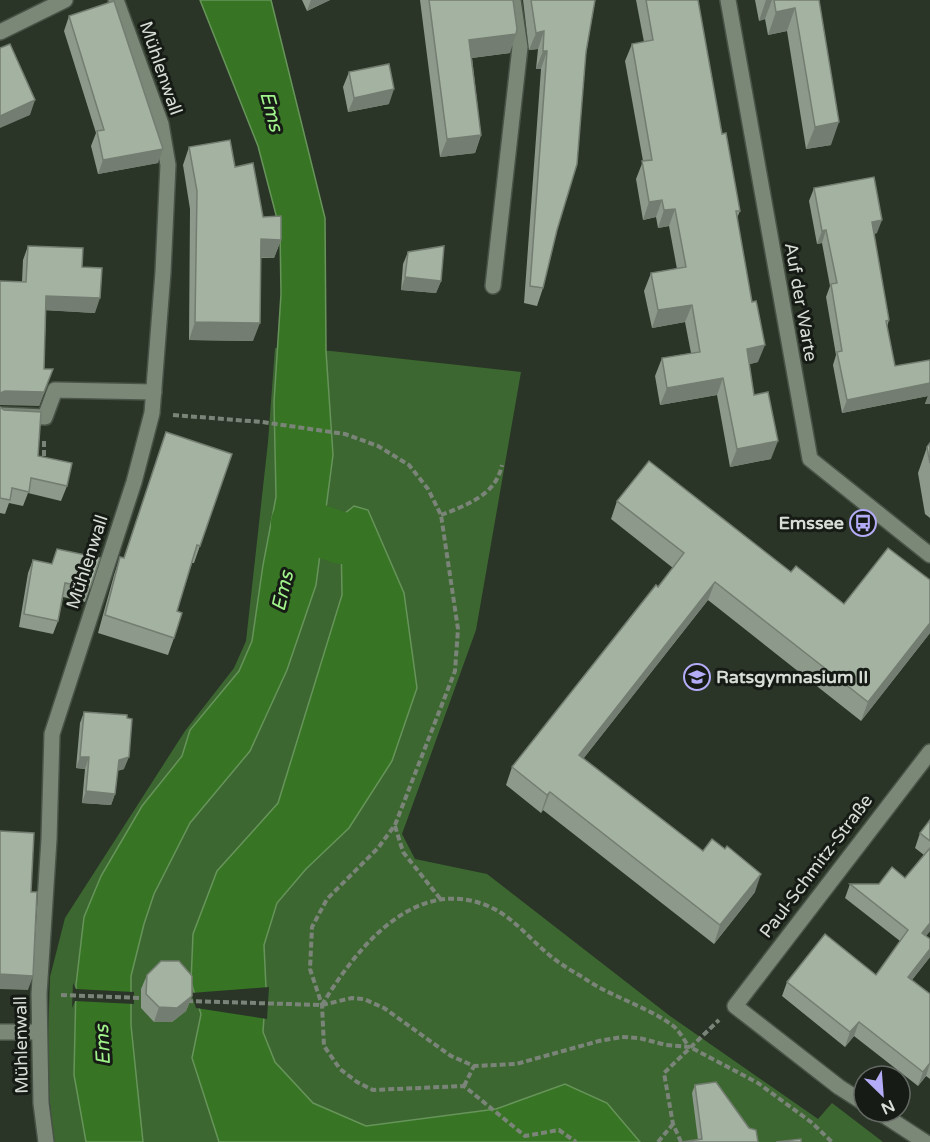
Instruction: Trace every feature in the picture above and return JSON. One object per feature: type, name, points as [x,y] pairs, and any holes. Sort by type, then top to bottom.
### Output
[{"type":"street","points":[[0,32],[65,0]]},
{"type":"street","name":"Mühlenwall","points":[[46,1142],[41,1103],[39,1032],[52,734],[134,482],[152,413],[168,165],[160,124],[116,0]]},
{"type":"street","points":[[492,286],[520,47],[513,0]]},
{"type":"street","name":"Auf der Warte","points":[[728,0],[810,459],[930,555]]},
{"type":"street","points":[[0,415],[45,417],[55,390],[154,392]]},
{"type":"street","name":"Paul-Schmitz-Straße","points":[[735,1006],[930,752]]},
{"type":"street","points":[[735,1006],[852,1095]]},
{"type":"street","points":[[0,1032],[39,1032]]},
{"type":"street","points":[[897,1124],[925,1142]]},
{"type":"path","points":[[152,413],[262,422],[345,434],[378,446],[409,465],[428,489],[441,515],[458,629],[455,671],[395,825],[378,848],[327,899],[312,927],[309,969],[322,1005],[324,1046],[340,1069],[357,1082],[373,1089],[464,1086],[525,1136],[560,1130],[576,1142]]},
{"type":"path","points":[[441,515],[478,498],[491,488],[500,477],[502,465]]},
{"type":"path","points":[[395,825],[403,852],[442,901]]},
{"type":"path","points":[[322,1005],[338,979],[381,929],[409,910],[442,901],[464,901],[488,906],[505,916],[553,958],[591,984],[673,1026],[690,1047],[758,1083],[811,1122],[832,1142]]},
{"type":"path","points":[[71,995],[141,998]]},
{"type":"path","points":[[187,1001],[322,1005],[352,998],[371,1000],[451,1056],[474,1066],[516,1064],[599,1041],[622,1038],[639,1038],[666,1045],[690,1047]]},
{"type":"path","points":[[675,1142],[680,1140],[673,1124],[664,1072],[735,1006]]},
{"type":"path","points":[[464,1086],[474,1066]]},
{"type":"path","points":[[658,1142],[673,1124]]},
{"type":"shaded area","points":[[275,348],[331,351],[521,372],[476,630],[402,834],[415,859],[487,874],[670,1016],[818,1119],[832,1103],[852,1118],[852,1124],[859,1124],[883,1142],[54,1142],[47,1074],[50,977],[65,918],[185,731],[234,668],[246,641],[268,442]]},
{"type":"water","name":"Ems","points":[[200,0],[271,0],[325,218],[326,351],[333,455],[316,585],[287,670],[250,751],[190,823],[154,894],[144,924],[131,976],[131,1025],[143,1142],[86,1142],[74,1075],[76,985],[84,917],[101,876],[142,806],[182,756],[190,730],[239,671],[252,641],[276,497],[274,402],[281,294],[280,230],[258,146]]},
{"type":"water","points":[[354,506],[368,510],[404,593],[417,688],[392,761],[349,828],[306,869],[277,903],[264,945],[266,987],[263,1032],[275,1062],[313,1103],[366,1126],[496,1109],[565,1084],[607,1103],[640,1142],[219,1142],[192,1058],[201,1014],[191,982],[193,934],[217,871],[278,803],[342,595],[341,538],[344,514]]},
{"type":"pier","points":[[73,983],[76,989],[134,992],[134,1004],[75,1001],[72,1008]]},
{"type":"pier","points":[[269,987],[267,1019],[196,1008],[191,993]]},
{"type":"building","points":[[429,0],[513,0],[516,34],[469,40],[481,135],[447,139]]},
{"type":"building","points":[[531,0],[595,0],[586,52],[577,164],[557,230],[543,288],[530,286],[547,51],[543,51],[544,31],[536,33]]},
{"type":"building","points":[[646,0],[698,0],[722,134],[726,133],[740,211],[736,211],[752,302],[756,301],[765,345],[747,349],[754,395],[768,392],[778,441],[737,449],[723,378],[667,388],[662,358],[700,352],[692,305],[658,310],[651,273],[686,267],[675,209],[664,210],[662,200],[649,202],[642,161],[652,160],[632,44],[653,40]]},
{"type":"building","points":[[774,0],[819,0],[839,122],[815,127],[795,8],[776,12]]},
{"type":"building","points":[[114,1],[163,149],[103,160],[97,131],[104,130],[69,16]]},
{"type":"building","points":[[10,44],[35,100],[0,116],[0,48]]},
{"type":"building","points":[[389,64],[394,89],[354,98],[349,72]]},
{"type":"building","points":[[230,140],[235,167],[253,163],[263,217],[281,216],[281,240],[261,239],[260,323],[195,322],[197,191],[189,147]]},
{"type":"building","points":[[874,177],[882,220],[872,222],[895,366],[930,360],[930,383],[847,400],[837,352],[842,351],[831,284],[837,283],[826,230],[822,231],[814,188]]},
{"type":"building","points":[[28,246],[83,248],[82,267],[102,268],[100,298],[46,296],[44,369],[53,369],[44,392],[5,391],[0,393],[0,281],[26,282]]},
{"type":"building","points":[[444,246],[441,281],[405,277],[408,252]]},
{"type":"building","points":[[0,407],[4,410],[41,412],[38,456],[72,463],[67,486],[31,478],[29,492],[12,488],[10,500],[0,498]]},
{"type":"building","points":[[166,432],[232,454],[200,546],[197,545],[177,611],[182,613],[174,638],[105,615],[120,557],[124,558]]},
{"type":"building","points":[[930,443],[930,463],[927,447]]},
{"type":"building","points":[[649,461],[791,572],[796,566],[844,604],[888,548],[930,580],[930,623],[868,702],[715,582],[579,755],[703,851],[712,839],[725,849],[727,846],[761,874],[720,925],[550,792],[547,795],[512,767],[684,553],[617,501]]},
{"type":"building","points":[[57,549],[100,558],[90,588],[65,583],[58,621],[24,614],[33,560],[52,564]]},
{"type":"building","points":[[84,712],[127,715],[127,718],[132,719],[129,757],[119,760],[115,794],[86,791],[89,757],[80,757]]},
{"type":"building","points":[[930,820],[930,841],[920,833]]},
{"type":"building","points":[[0,831],[34,833],[31,892],[37,892],[33,976],[0,974]]},
{"type":"building","points":[[930,848],[930,923],[922,933],[930,939],[930,949],[908,977],[930,994],[930,1063],[923,1072],[859,1022],[850,1032],[787,982],[825,934],[876,975],[908,930],[850,884],[879,884],[892,867],[905,878]]},
{"type":"building","points":[[161,961],[179,961],[192,976],[192,996],[177,1008],[159,1007],[146,994],[147,975]]},
{"type":"building","points":[[716,1082],[749,1128],[756,1130],[758,1142],[682,1142],[702,1139],[695,1085]]},
{"type":"building","points":[[801,1139],[801,1142],[776,1142]]},
{"type":"waterway","points":[[297,523],[341,538]]},
{"type":"place","name":"Emssee","points":[[863,523]]},
{"type":"place","name":"Ratsgymnasium II","points":[[697,677]]}]
